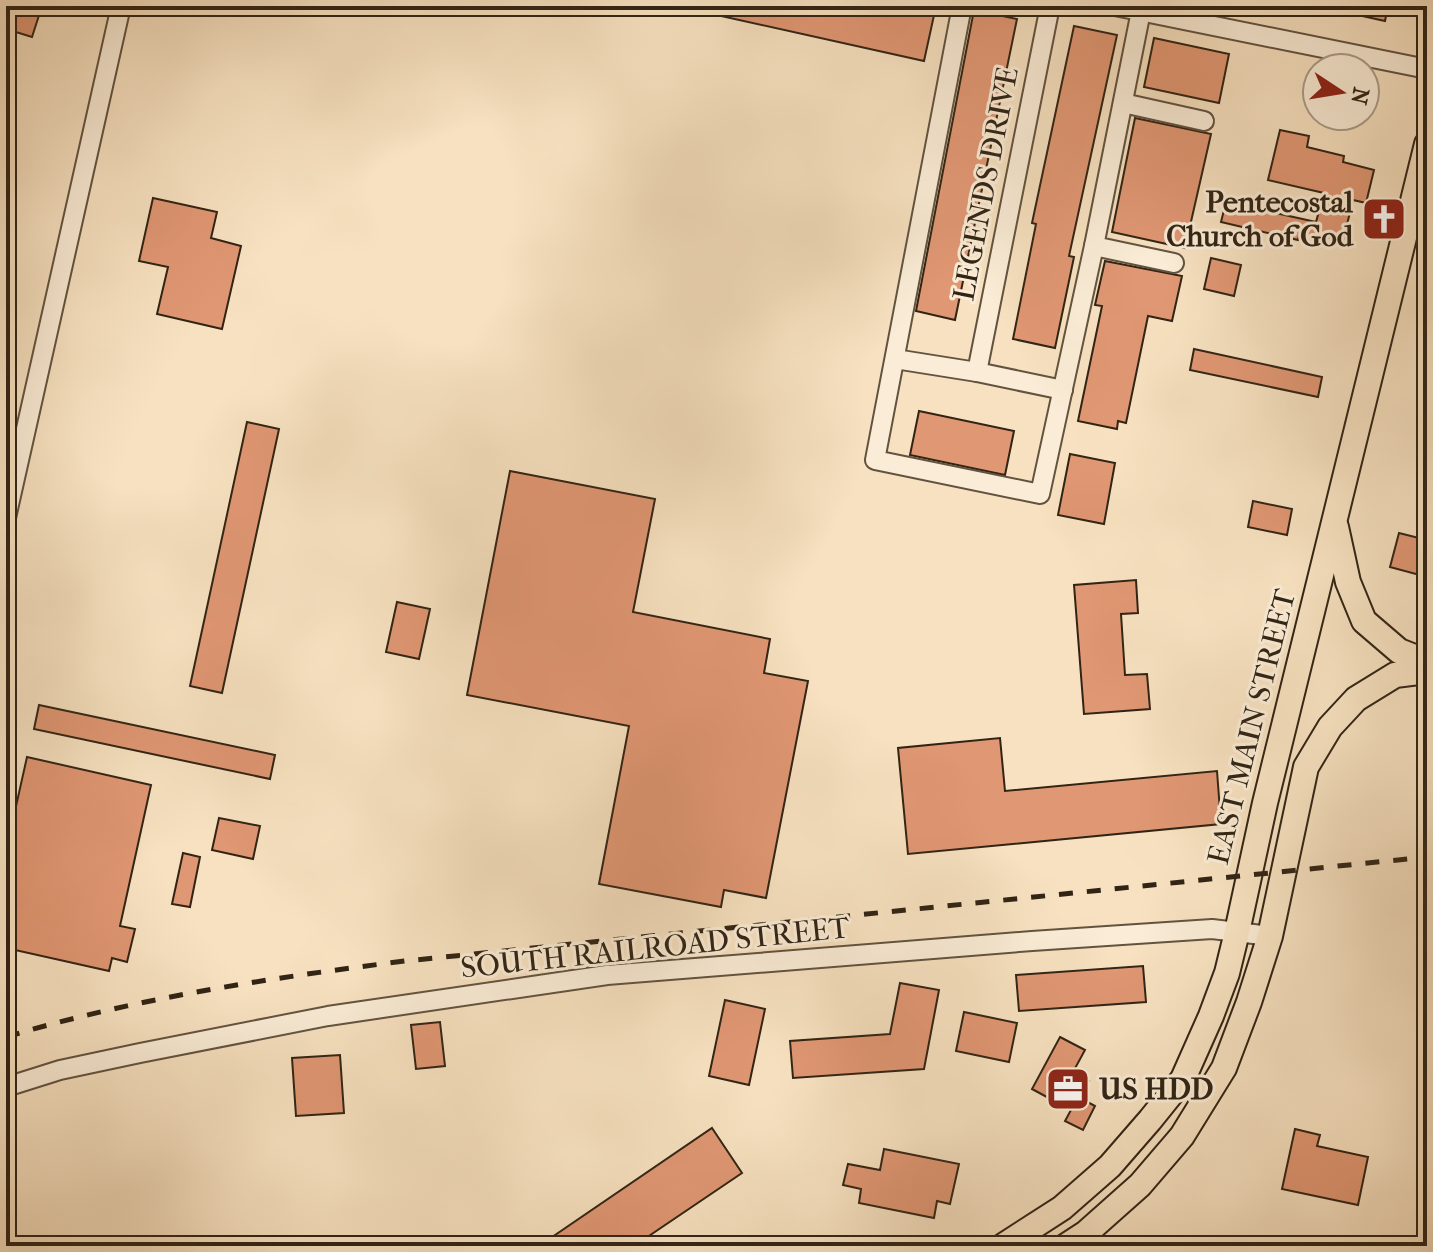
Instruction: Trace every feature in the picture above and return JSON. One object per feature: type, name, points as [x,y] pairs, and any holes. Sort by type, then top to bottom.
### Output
[{"type":"main road","name":"EAST MAIN STREET","points":[[1003,1246],[1062,1208],[1110,1166],[1183,1079],[1211,1016],[1227,973],[1265,803],[1427,144]]},
{"type":"main road","points":[[1335,521],[1348,582],[1364,621],[1399,651],[1427,662]]},
{"type":"main road","name":"EAST MAIN STREET","points":[[1066,1246],[1086,1233],[1140,1185],[1182,1136],[1224,1068],[1270,936],[1306,767],[1330,727],[1356,699],[1395,675],[1427,671]]},
{"type":"street","points":[[6,518],[121,6]]},
{"type":"street","points":[[962,6],[875,460],[1040,494],[1141,9]]},
{"type":"street","name":"LEGENDS DRIVE","points":[[977,372],[1050,6]]},
{"type":"street","points":[[1115,6],[1427,69]]},
{"type":"street","points":[[1123,103],[1204,121]]},
{"type":"street","points":[[1094,246],[1174,263]]},
{"type":"street","points":[[895,359],[1063,390]]},
{"type":"street","points":[[6,425],[25,429]]},
{"type":"street","name":"SOUTH RAILROAD STREET","points":[[6,1087],[60,1070],[328,1016],[607,975],[1212,929],[1270,936]]},
{"type":"building","points":[[6,6],[42,6],[32,37],[6,29]]},
{"type":"building","points":[[704,6],[936,6],[924,61],[703,12]]},
{"type":"building","points":[[1344,6],[1388,6],[1385,21],[1344,12]]},
{"type":"building","points":[[974,10],[1017,19],[955,320],[916,311]]},
{"type":"building","points":[[1074,26],[1117,35],[1069,256],[1074,257],[1055,348],[1013,339],[1036,224],[1032,223]]},
{"type":"building","points":[[1154,38],[1229,54],[1219,103],[1144,87]]},
{"type":"building","points":[[1135,118],[1211,134],[1185,248],[1112,232]]},
{"type":"building","points":[[1280,130],[1309,136],[1307,147],[1344,156],[1343,162],[1374,170],[1366,203],[1353,200],[1343,241],[1324,236],[1322,242],[1299,236],[1298,240],[1221,222],[1226,202],[1316,222],[1324,193],[1268,180]]},
{"type":"building","points":[[153,198],[217,212],[211,238],[241,246],[222,329],[157,314],[168,267],[139,261]]},
{"type":"building","points":[[1211,258],[1241,265],[1234,296],[1204,289]]},
{"type":"building","points":[[1105,261],[1182,276],[1172,321],[1148,316],[1126,423],[1118,421],[1117,429],[1078,421],[1102,306],[1095,305]]},
{"type":"building","points":[[1194,349],[1322,377],[1318,397],[1190,370]]},
{"type":"building","points":[[919,411],[1014,431],[1005,475],[910,455]]},
{"type":"building","points":[[247,422],[279,429],[222,693],[190,686]]},
{"type":"building","points":[[1070,454],[1115,463],[1104,524],[1058,515]]},
{"type":"building","points":[[510,471],[655,499],[633,612],[770,639],[764,673],[808,681],[766,898],[724,890],[721,907],[599,884],[629,726],[467,695]]},
{"type":"building","points":[[1253,501],[1292,509],[1287,535],[1248,527]]},
{"type":"building","points":[[1399,533],[1427,540],[1427,577],[1390,567]]},
{"type":"building","points":[[1136,580],[1138,613],[1121,614],[1125,675],[1147,674],[1150,709],[1084,714],[1074,585]]},
{"type":"building","points":[[397,602],[430,609],[419,659],[386,652]]},
{"type":"building","points":[[39,705],[275,755],[270,779],[34,729]]},
{"type":"building","points":[[1000,738],[1005,791],[1217,771],[1221,824],[908,854],[898,748]]},
{"type":"building","points":[[27,757],[151,785],[120,926],[135,929],[127,962],[112,958],[109,971],[6,948],[6,851]]},
{"type":"building","points":[[219,818],[260,826],[253,859],[212,850]]},
{"type":"building","points":[[183,853],[200,857],[190,907],[172,904]]},
{"type":"building","points":[[1143,966],[1146,1002],[1019,1011],[1016,975]]},
{"type":"building","points":[[900,983],[939,990],[924,1069],[793,1078],[790,1041],[890,1034]]},
{"type":"building","points":[[725,1000],[765,1009],[749,1085],[709,1076]]},
{"type":"building","points":[[964,1012],[1017,1023],[1009,1062],[956,1051]]},
{"type":"building","points":[[440,1022],[445,1066],[416,1069],[411,1025]]},
{"type":"building","points":[[1060,1037],[1085,1050],[1073,1072],[1089,1081],[1080,1098],[1095,1106],[1083,1130],[1065,1121],[1071,1110],[1032,1089]]},
{"type":"building","points":[[340,1055],[344,1113],[296,1116],[292,1058]]},
{"type":"building","points":[[712,1128],[742,1173],[634,1246],[539,1246]]},
{"type":"building","points":[[1295,1129],[1320,1135],[1317,1146],[1368,1157],[1358,1205],[1282,1189]]},
{"type":"building","points":[[884,1149],[959,1164],[950,1204],[937,1201],[934,1218],[859,1203],[861,1189],[843,1185],[848,1164],[880,1170]]},
{"type":"railway","points":[[6,1037],[154,1000],[405,961],[1427,857]]},
{"type":"place","name":"Pentecostal Church of God","points":[[1384,219]]},
{"type":"place","name":"US HDD","points":[[1068,1089]]}]
